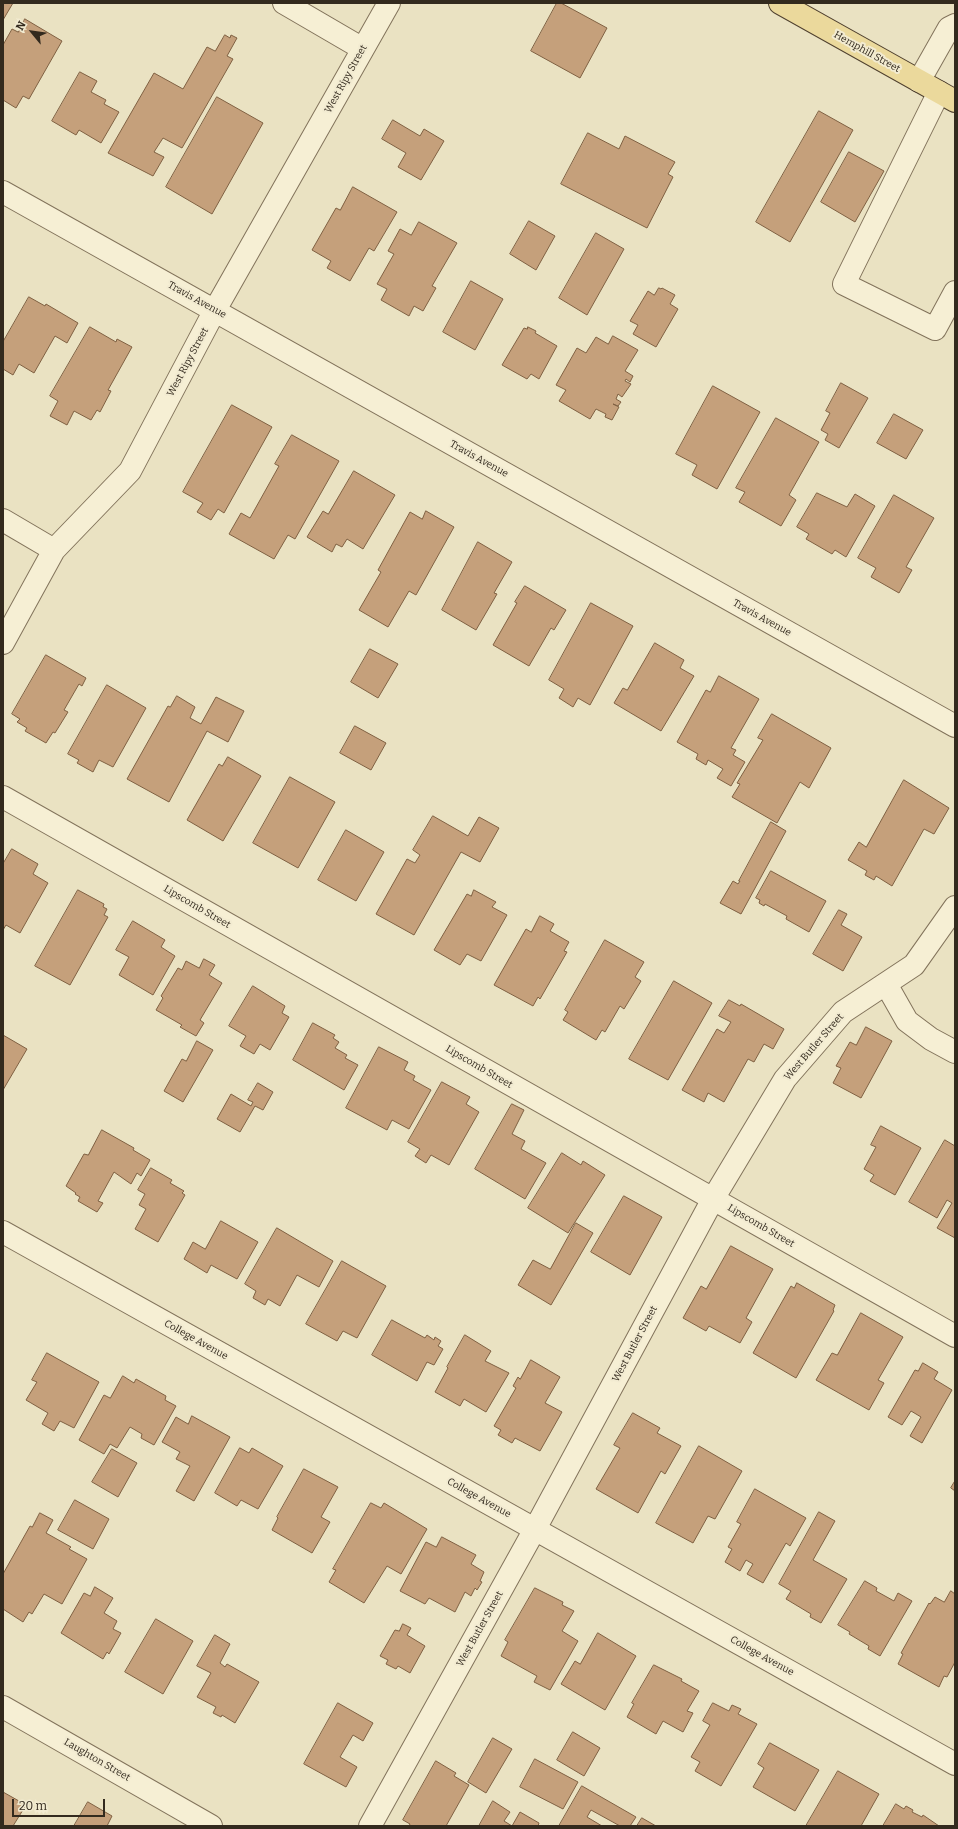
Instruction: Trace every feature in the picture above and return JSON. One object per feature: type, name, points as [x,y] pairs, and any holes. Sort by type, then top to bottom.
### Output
[{"type":"main road","name":"Hemphill Street","points":[[780,3],[947,96]]},
{"type":"street","points":[[284,3],[363,49]]},
{"type":"street","name":"West Ripy Street","points":[[3,643],[54,550],[130,471],[215,310],[389,3]]},
{"type":"street","points":[[920,81],[949,28],[955,25]]},
{"type":"street","points":[[947,96],[844,284],[935,329],[955,292]]},
{"type":"street","name":"Travis Avenue","points":[[3,192],[955,726]]},
{"type":"street","points":[[3,520],[54,550]]},
{"type":"street","name":"Lipscomb Street","points":[[3,797],[955,1336]]},
{"type":"street","name":"West Butler Street","points":[[370,1826],[535,1529],[713,1199],[784,1079],[843,1012],[914,965],[955,907]]},
{"type":"street","points":[[886,984],[907,1021],[931,1040],[955,1052]]},
{"type":"street","name":"College Avenue","points":[[3,1232],[955,1764]]},
{"type":"street","name":"Laughton Street","points":[[3,1707],[212,1826]]},
{"type":"building","points":[[3,3],[13,3],[3,20]]},
{"type":"building","points":[[557,3],[561,3],[607,28],[580,78],[531,51]]},
{"type":"building","points":[[25,19],[62,41],[29,99],[23,96],[16,108],[3,100],[3,45],[12,29],[18,32]]},
{"type":"building","points":[[225,35],[230,38],[231,35],[237,38],[227,56],[233,59],[182,148],[163,138],[154,152],[164,157],[153,176],[108,153],[154,73],[183,89],[207,47],[215,51]]},
{"type":"building","points":[[80,72],[97,81],[91,92],[106,100],[104,104],[119,112],[101,143],[79,130],[76,135],[52,121]]},
{"type":"building","points":[[217,97],[263,123],[212,214],[166,187]]},
{"type":"building","points":[[819,111],[853,130],[790,242],[756,222]]},
{"type":"building","points":[[393,120],[420,136],[424,129],[444,141],[421,180],[398,167],[406,153],[382,139]]},
{"type":"building","points":[[588,133],[619,149],[625,136],[675,162],[668,174],[673,177],[647,228],[561,184]]},
{"type":"building","points":[[849,152],[884,171],[855,222],[821,202]]},
{"type":"building","points":[[353,187],[397,212],[374,251],[369,248],[350,281],[327,268],[331,261],[312,250],[336,208],[340,210]]},
{"type":"building","points":[[529,221],[555,236],[536,270],[510,254]]},
{"type":"building","points":[[419,222],[457,243],[432,286],[436,288],[423,311],[414,306],[409,316],[381,300],[387,289],[377,284],[394,254],[388,251],[400,229],[411,235]]},
{"type":"building","points":[[596,233],[624,249],[587,315],[559,298]]},
{"type":"building","points":[[471,281],[503,299],[475,350],[443,332]]},
{"type":"building","points":[[659,288],[662,288],[675,295],[670,304],[678,309],[656,347],[633,334],[638,325],[630,321],[648,291],[654,295]]},
{"type":"building","points":[[29,297],[45,306],[46,304],[78,323],[67,343],[55,336],[34,373],[19,364],[13,375],[3,369],[3,342]]},
{"type":"building","points":[[90,327],[116,342],[117,339],[132,347],[108,390],[111,391],[100,412],[97,410],[91,420],[74,411],[67,425],[50,416],[58,401],[50,396]]},
{"type":"building","points":[[528,327],[557,346],[539,379],[531,374],[527,379],[502,365],[524,328],[527,329]]},
{"type":"building","points":[[613,336],[638,350],[625,371],[633,376],[630,382],[626,379],[625,381],[631,384],[622,397],[618,394],[616,399],[621,402],[618,406],[613,404],[619,407],[612,420],[605,417],[606,414],[596,409],[590,419],[559,401],[566,390],[556,385],[577,348],[586,353],[596,337],[608,344]]},
{"type":"building","points":[[841,383],[868,398],[839,448],[825,440],[828,434],[821,430],[830,413],[826,411]]},
{"type":"building","points":[[713,386],[760,412],[717,489],[692,475],[697,465],[676,454]]},
{"type":"building","points":[[232,405],[272,427],[224,513],[218,509],[211,520],[197,512],[203,503],[183,492]]},
{"type":"building","points":[[894,414],[923,430],[906,459],[877,443]]},
{"type":"building","points":[[776,418],[819,442],[789,495],[796,500],[781,526],[739,502],[745,492],[736,488]]},
{"type":"building","points":[[292,435],[339,461],[295,539],[288,535],[274,559],[229,534],[241,513],[250,518],[279,466],[275,464]]},
{"type":"building","points":[[354,471],[395,495],[363,549],[347,539],[342,547],[336,544],[332,552],[307,537],[323,511],[328,514]]},
{"type":"building","points":[[817,493],[847,507],[855,494],[875,506],[846,557],[835,550],[832,554],[806,539],[809,534],[797,527]]},
{"type":"building","points":[[894,495],[934,518],[906,567],[912,570],[899,593],[871,577],[876,568],[858,558]]},
{"type":"building","points":[[426,511],[454,527],[416,595],[409,591],[388,627],[359,610],[381,572],[378,570],[410,512],[422,519]]},
{"type":"building","points":[[478,542],[512,562],[494,593],[497,594],[476,630],[442,610]]},
{"type":"building","points":[[525,586],[566,610],[554,630],[551,628],[529,666],[493,645]]},
{"type":"building","points":[[591,603],[633,626],[590,705],[578,698],[573,707],[559,698],[564,689],[549,680]]},
{"type":"building","points":[[655,643],[684,660],[680,668],[694,676],[661,731],[614,703],[623,688],[627,690]]},
{"type":"building","points":[[370,649],[398,664],[378,698],[351,682]]},
{"type":"building","points":[[46,655],[86,678],[82,686],[79,684],[64,710],[68,712],[55,733],[53,732],[46,743],[25,731],[27,728],[17,722],[20,719],[12,714]]},
{"type":"building","points":[[719,676],[759,699],[731,748],[736,750],[733,755],[745,762],[731,786],[717,778],[723,769],[708,760],[706,765],[696,759],[698,754],[677,742],[706,690],[710,692]]},
{"type":"building","points":[[107,685],[146,708],[113,767],[99,760],[93,772],[77,763],[79,760],[68,754]]},
{"type":"building","points":[[177,696],[195,707],[190,718],[201,724],[216,697],[244,711],[228,742],[207,731],[169,802],[127,779],[168,706],[170,707]]},
{"type":"building","points":[[772,714],[831,748],[809,788],[800,782],[777,823],[732,797],[740,784],[737,783],[763,740],[758,738]]},
{"type":"building","points":[[355,726],[386,743],[371,770],[340,753]]},
{"type":"building","points":[[228,757],[261,776],[223,841],[187,820],[219,764],[222,766]]},
{"type":"building","points":[[290,777],[335,802],[298,868],[253,843]]},
{"type":"building","points":[[904,780],[949,808],[934,834],[924,829],[892,886],[876,876],[874,880],[865,875],[867,871],[848,860],[859,842],[866,847]]},
{"type":"building","points":[[433,816],[468,836],[479,817],[499,828],[480,862],[461,852],[414,935],[376,914],[407,859],[415,863],[420,855],[413,850]]},
{"type":"building","points":[[771,822],[786,831],[741,914],[720,903],[733,881],[738,884],[740,881]]},
{"type":"building","points":[[346,830],[384,852],[356,901],[318,880]]},
{"type":"building","points":[[12,849],[38,864],[33,874],[48,883],[20,933],[6,925],[3,930],[3,864]]},
{"type":"building","points":[[771,871],[826,901],[809,932],[786,919],[787,916],[765,904],[764,906],[759,903],[760,900],[756,898]]},
{"type":"building","points":[[78,890],[104,904],[103,907],[107,909],[104,915],[108,917],[70,985],[35,966]]},
{"type":"building","points":[[474,890],[496,902],[492,907],[507,915],[481,961],[467,954],[460,965],[434,950],[467,894],[471,896]]},
{"type":"building","points":[[839,910],[847,914],[841,925],[862,937],[843,971],[813,954]]},
{"type":"building","points":[[540,916],[554,924],[550,931],[569,942],[564,951],[567,952],[540,999],[538,997],[533,1006],[494,985],[526,929],[531,932]]},
{"type":"building","points":[[133,921],[165,940],[161,947],[175,956],[153,995],[119,975],[129,957],[116,950]]},
{"type":"building","points":[[605,940],[644,962],[635,977],[641,981],[624,1009],[620,1006],[605,1032],[602,1030],[596,1040],[563,1020],[568,1012],[565,1010]]},
{"type":"building","points":[[204,959],[215,965],[209,975],[222,983],[200,1020],[204,1023],[196,1036],[180,1027],[182,1025],[156,1010],[163,998],[161,996],[178,968],[182,970],[186,961],[199,968]]},
{"type":"building","points":[[674,981],[712,1003],[668,1080],[629,1059]]},
{"type":"building","points":[[253,986],[285,1006],[282,1013],[289,1017],[270,1050],[260,1044],[254,1054],[240,1046],[246,1036],[229,1026]]},
{"type":"building","points":[[729,1000],[740,1006],[741,1004],[784,1029],[773,1049],[764,1044],[754,1062],[748,1059],[724,1102],[708,1093],[704,1102],[682,1090],[717,1029],[724,1033],[731,1022],[719,1016]]},
{"type":"building","points":[[313,1023],[335,1035],[333,1038],[339,1042],[335,1048],[347,1055],[345,1058],[358,1065],[344,1090],[293,1060]]},
{"type":"building","points":[[866,1027],[892,1041],[861,1098],[833,1083],[841,1068],[836,1066],[850,1042],[856,1045]]},
{"type":"building","points":[[3,1035],[27,1049],[3,1090]]},
{"type":"building","points":[[197,1041],[213,1050],[183,1102],[164,1091],[182,1059],[186,1061]]},
{"type":"building","points":[[379,1047],[408,1062],[404,1070],[415,1076],[413,1080],[431,1090],[409,1129],[392,1120],[387,1130],[346,1108]]},
{"type":"building","points":[[442,1082],[470,1097],[466,1104],[479,1112],[449,1165],[431,1155],[426,1163],[415,1156],[420,1149],[408,1142]]},
{"type":"building","points":[[258,1083],[273,1092],[263,1110],[255,1106],[240,1132],[217,1119],[231,1094],[251,1106],[253,1102],[248,1100]]},
{"type":"building","points":[[512,1104],[524,1110],[512,1134],[525,1141],[521,1149],[546,1163],[525,1199],[475,1169]]},
{"type":"building","points":[[881,1126],[921,1148],[895,1195],[870,1181],[874,1175],[864,1169],[876,1147],[871,1145]]},
{"type":"building","points":[[102,1130],[134,1148],[133,1150],[150,1160],[141,1176],[137,1173],[131,1184],[114,1172],[98,1201],[103,1203],[97,1212],[78,1201],[80,1197],[66,1186],[84,1154],[88,1155]]},
{"type":"building","points":[[945,1140],[955,1146],[955,1238],[937,1228],[952,1203],[947,1200],[937,1218],[909,1202]]},
{"type":"building","points":[[562,1153],[581,1165],[583,1161],[605,1175],[568,1233],[528,1208]]},
{"type":"building","points":[[151,1168],[172,1180],[170,1183],[184,1191],[182,1193],[185,1195],[158,1242],[135,1229],[146,1209],[139,1205],[145,1194],[138,1190]]},
{"type":"building","points":[[624,1196],[662,1217],[630,1275],[591,1252]]},
{"type":"building","points":[[221,1221],[258,1242],[237,1279],[211,1265],[207,1273],[184,1259],[193,1242],[205,1249]]},
{"type":"building","points":[[576,1223],[593,1233],[551,1305],[518,1285],[533,1260],[550,1269]]},
{"type":"building","points":[[277,1228],[333,1261],[319,1287],[297,1275],[280,1306],[268,1299],[265,1305],[253,1298],[256,1291],[245,1284]]},
{"type":"building","points":[[731,1246],[773,1269],[746,1318],[752,1322],[740,1343],[709,1326],[706,1331],[683,1318],[701,1286],[706,1289]]},
{"type":"building","points":[[342,1261],[386,1286],[357,1338],[343,1331],[337,1341],[306,1324]]},
{"type":"building","points":[[797,1283],[835,1305],[834,1311],[796,1378],[753,1353],[791,1286],[794,1288]]},
{"type":"building","points":[[861,1313],[903,1337],[878,1380],[884,1383],[869,1410],[816,1380],[832,1353],[837,1355]]},
{"type":"building","points":[[392,1320],[425,1338],[427,1335],[434,1340],[435,1337],[441,1341],[438,1346],[443,1349],[434,1365],[427,1362],[417,1381],[372,1355]]},
{"type":"building","points":[[465,1335],[491,1351],[485,1361],[509,1373],[486,1412],[464,1399],[460,1406],[435,1392]]},
{"type":"building","points":[[47,1353],[99,1382],[74,1428],[60,1421],[54,1431],[42,1424],[48,1413],[26,1400],[37,1382],[32,1380]]},
{"type":"building","points":[[531,1360],[560,1377],[545,1403],[562,1412],[540,1451],[515,1438],[512,1443],[498,1435],[501,1430],[494,1426],[516,1388],[513,1386],[518,1377],[520,1379]]},
{"type":"building","points":[[923,1363],[938,1372],[934,1379],[952,1390],[922,1443],[910,1436],[921,1417],[911,1411],[902,1425],[888,1417],[915,1370],[918,1371]]},
{"type":"building","points":[[123,1376],[134,1383],[136,1379],[166,1396],[165,1400],[176,1406],[154,1445],[141,1438],[142,1434],[130,1427],[117,1448],[110,1444],[104,1454],[79,1440],[104,1395],[110,1398]]},
{"type":"building","points":[[633,1413],[660,1428],[657,1433],[681,1446],[665,1474],[661,1471],[638,1513],[596,1489],[620,1448],[614,1445]]},
{"type":"building","points":[[192,1416],[230,1437],[194,1501],[176,1491],[190,1466],[176,1459],[180,1452],[162,1442],[176,1417],[188,1424]]},
{"type":"building","points":[[699,1446],[742,1471],[715,1519],[708,1516],[693,1543],[656,1523]]},
{"type":"building","points":[[240,1448],[249,1453],[252,1448],[283,1466],[258,1509],[241,1500],[237,1506],[215,1493]]},
{"type":"building","points":[[112,1449],[137,1463],[118,1497],[92,1482]]},
{"type":"building","points":[[304,1469],[338,1487],[321,1517],[330,1522],[312,1553],[272,1530],[278,1518],[277,1517]]},
{"type":"building","points":[[955,1481],[955,1491],[951,1488]]},
{"type":"building","points":[[755,1489],[806,1518],[790,1546],[786,1543],[763,1583],[747,1574],[753,1564],[746,1560],[740,1571],[725,1562],[732,1549],[728,1547],[741,1524],[737,1522]]},
{"type":"building","points":[[75,1500],[109,1519],[93,1549],[58,1530]]},
{"type":"building","points":[[371,1503],[381,1508],[384,1503],[427,1529],[401,1574],[387,1566],[364,1603],[329,1582],[336,1570],[333,1569]]},
{"type":"building","points":[[819,1512],[835,1521],[813,1560],[847,1579],[821,1623],[810,1617],[811,1614],[786,1599],[791,1591],[779,1584]]},
{"type":"building","points":[[40,1513],[53,1520],[46,1533],[71,1547],[69,1549],[87,1559],[62,1604],[44,1594],[32,1614],[29,1612],[23,1622],[3,1609],[3,1574],[30,1526],[32,1527]]},
{"type":"building","points":[[442,1537],[476,1555],[471,1564],[484,1572],[480,1581],[482,1582],[477,1590],[475,1588],[471,1596],[465,1592],[455,1612],[429,1598],[425,1604],[400,1591],[426,1542],[436,1547]]},
{"type":"building","points":[[865,1581],[877,1588],[876,1591],[894,1601],[898,1593],[912,1601],[880,1656],[868,1649],[869,1646],[849,1634],[850,1632],[838,1625]]},
{"type":"building","points":[[95,1587],[113,1598],[104,1613],[117,1621],[113,1629],[121,1633],[109,1654],[107,1652],[103,1659],[61,1633],[84,1593],[90,1596]]},
{"type":"building","points":[[535,1588],[563,1602],[562,1605],[574,1611],[562,1631],[578,1641],[550,1690],[534,1682],[537,1676],[501,1656],[508,1642],[505,1640]]},
{"type":"building","points":[[951,1591],[955,1594],[955,1662],[947,1677],[944,1676],[939,1687],[898,1664],[903,1654],[901,1653],[929,1603],[930,1604],[935,1597],[944,1602]]},
{"type":"building","points":[[156,1619],[193,1641],[163,1694],[125,1672]]},
{"type":"building","points":[[403,1624],[411,1628],[407,1635],[425,1646],[410,1673],[398,1666],[396,1669],[386,1664],[388,1660],[380,1656],[395,1630],[399,1631]]},
{"type":"building","points":[[598,1633],[636,1656],[605,1710],[561,1684],[575,1661],[580,1664]]},
{"type":"building","points":[[215,1635],[230,1644],[220,1663],[225,1667],[227,1664],[259,1682],[235,1723],[222,1715],[221,1717],[213,1713],[216,1707],[197,1697],[211,1673],[197,1666]]},
{"type":"building","points":[[654,1665],[682,1679],[681,1681],[699,1691],[687,1711],[693,1713],[683,1732],[663,1721],[656,1734],[627,1717],[634,1704],[632,1703]]},
{"type":"building","points":[[338,1703],[373,1723],[363,1741],[353,1735],[340,1757],[357,1767],[346,1787],[304,1764]]},
{"type":"building","points":[[713,1703],[729,1711],[732,1705],[741,1709],[738,1714],[757,1724],[721,1786],[695,1771],[700,1762],[691,1757],[710,1725],[703,1721]]},
{"type":"building","points":[[573,1732],[600,1748],[584,1776],[557,1760]]},
{"type":"building","points":[[493,1738],[512,1749],[486,1793],[468,1782]]},
{"type":"building","points":[[770,1743],[819,1770],[795,1811],[753,1787],[764,1768],[758,1764]]},
{"type":"building","points":[[535,1759],[578,1782],[563,1809],[520,1787]]},
{"type":"building","points":[[436,1761],[456,1773],[454,1776],[469,1785],[446,1826],[409,1826],[410,1824],[403,1820]]},
{"type":"building","points":[[838,1771],[879,1794],[861,1826],[806,1826]]},
{"type":"building","points":[[582,1786],[636,1817],[630,1826],[620,1826],[591,1810],[587,1817],[602,1826],[559,1826]]},
{"type":"building","points":[[3,1792],[26,1805],[13,1826],[3,1826]]},
{"type":"building","points":[[493,1801],[510,1812],[504,1821],[512,1826],[479,1826]]},
{"type":"building","points":[[88,1802],[112,1816],[107,1826],[74,1826]]},
{"type":"building","points":[[896,1804],[904,1809],[906,1806],[913,1810],[912,1812],[922,1817],[923,1815],[939,1826],[883,1826]]},
{"type":"building","points":[[520,1812],[539,1823],[538,1826],[512,1826]]},
{"type":"building","points":[[642,1818],[656,1826],[637,1826]]}]
